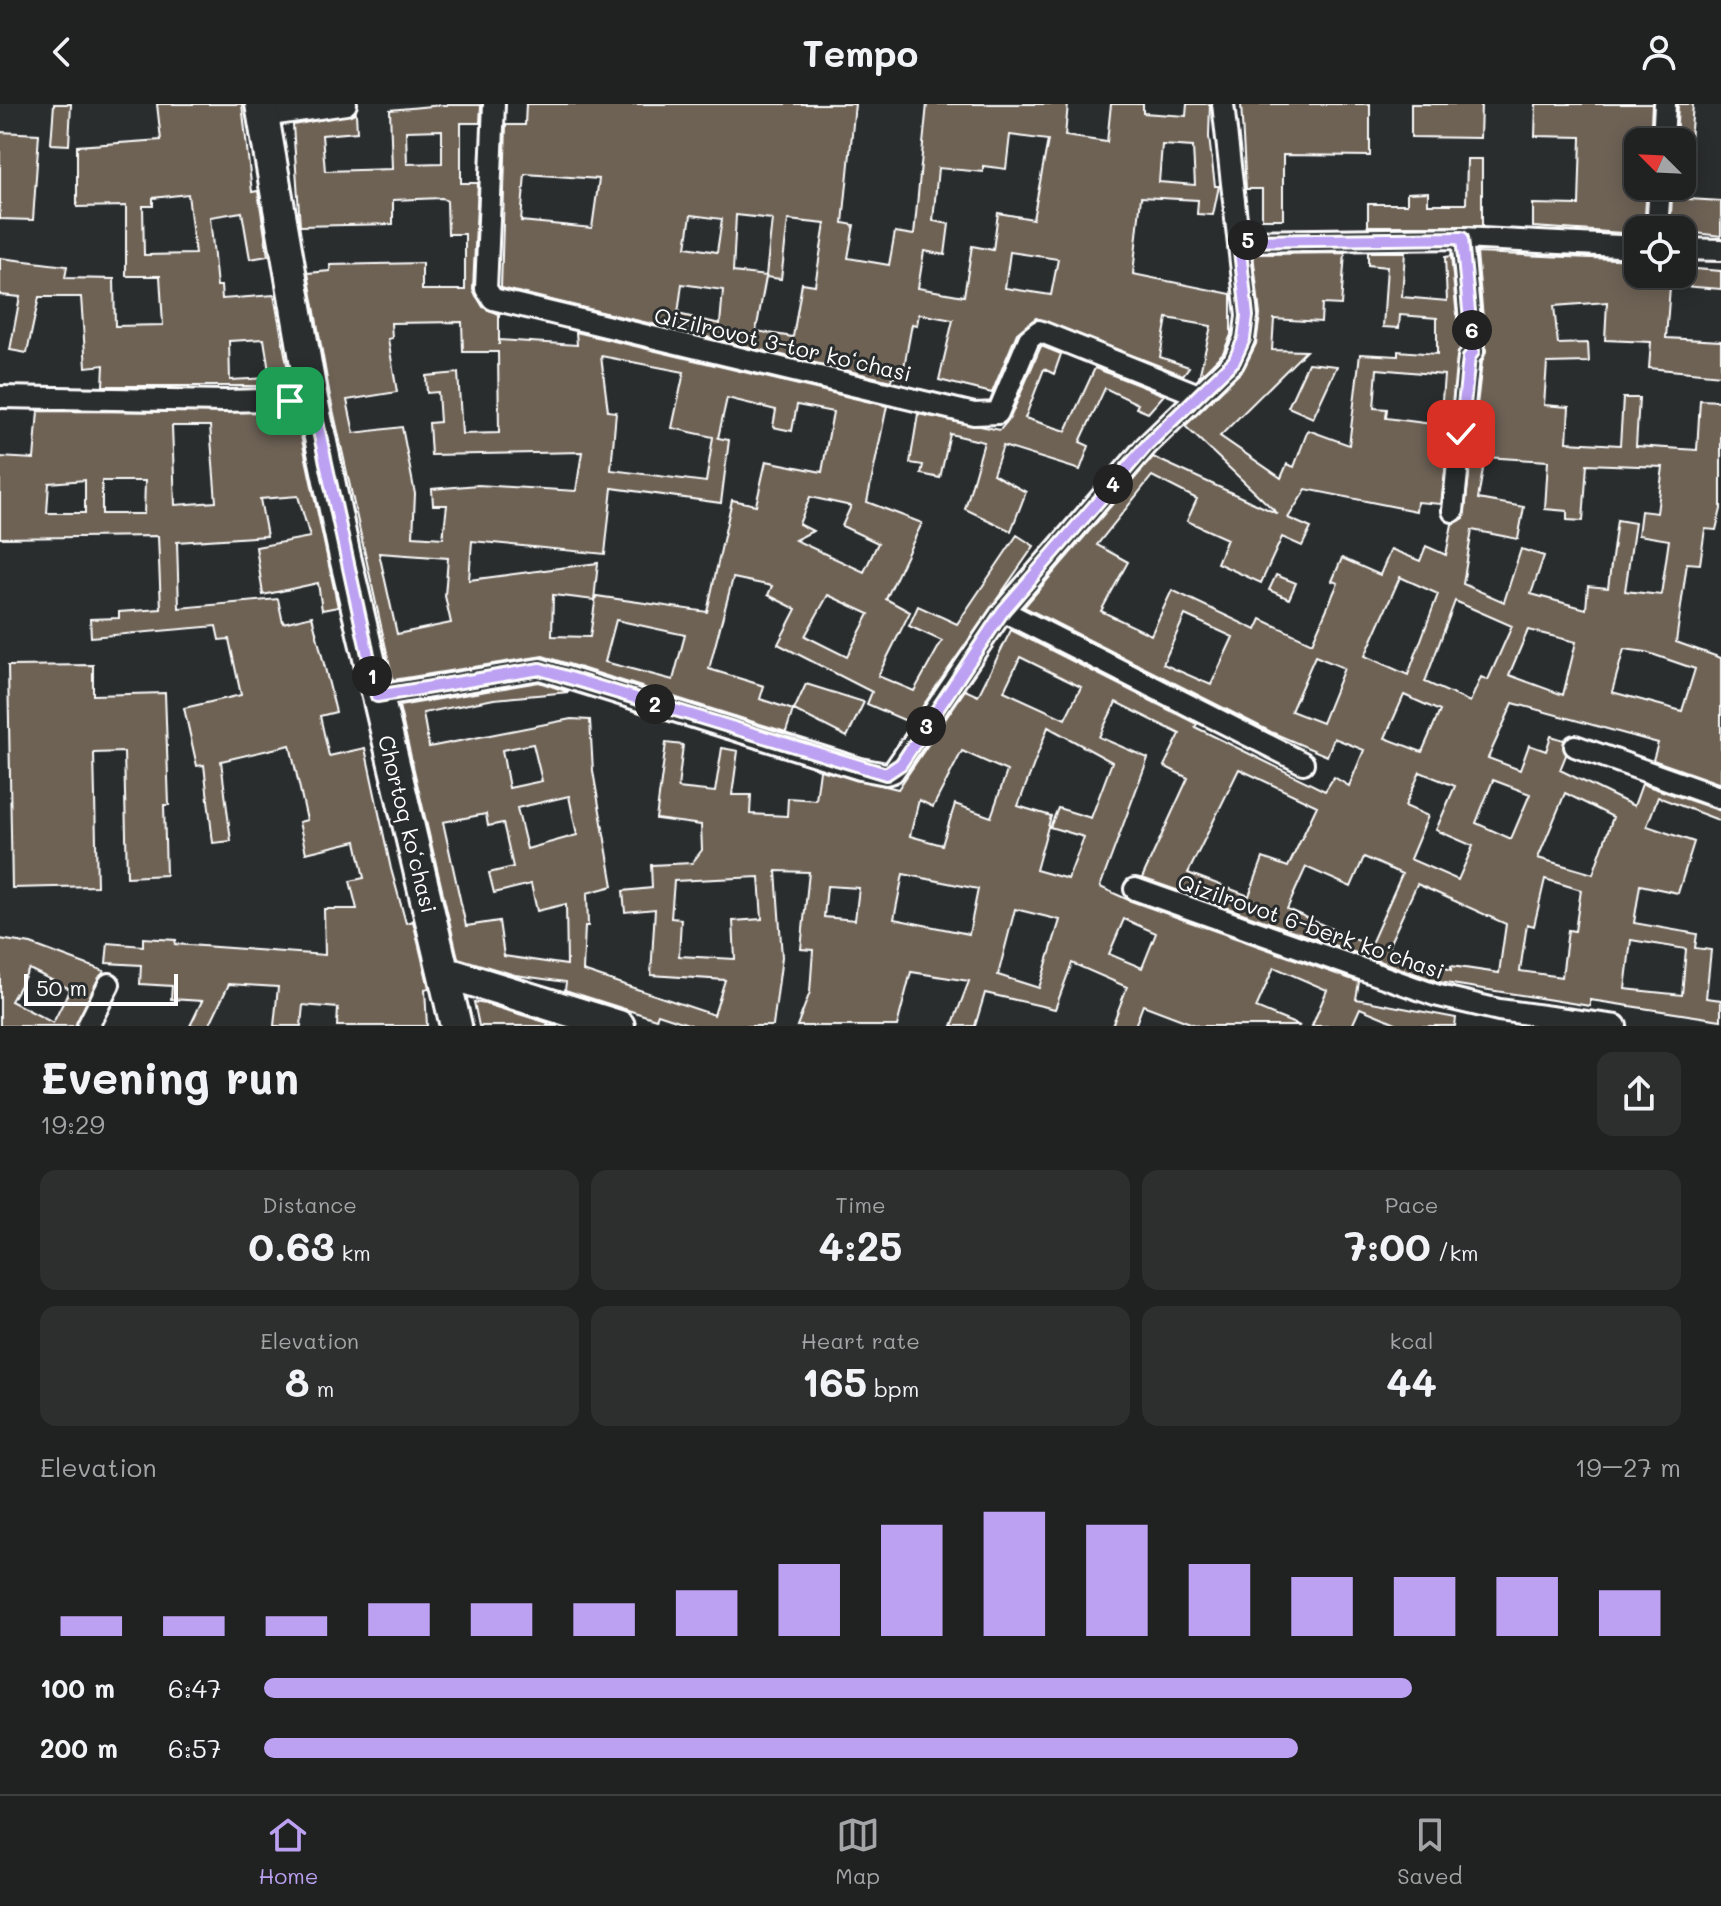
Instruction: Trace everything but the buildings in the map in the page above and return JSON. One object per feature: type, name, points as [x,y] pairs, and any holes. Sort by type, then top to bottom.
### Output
[{"type":"main road","name":"Chortoq koʻchasi","points":[[262,110],[312,399],[377,696],[456,1026]]},
{"type":"main road","points":[[444,972],[619,1026]]},
{"type":"street","points":[[262,110],[346,104]]},
{"type":"street","name":"Qizilrovot 3-tor koʻchasi","points":[[494,104],[486,289],[493,299],[974,414],[998,413],[1029,339],[1039,331],[1196,394]]},
{"type":"street","points":[[377,696],[540,669],[886,774],[901,764],[1003,611],[1196,394],[1234,361],[1244,339],[1247,316],[1223,104]]},
{"type":"street","points":[[1664,128],[1665,104]]},
{"type":"street","points":[[1239,241],[1462,238],[1624,246]]},
{"type":"street","points":[[1453,511],[1469,357],[1473,352],[1462,238]]},
{"type":"street","points":[[1696,249],[1721,250]]},
{"type":"street","points":[[0,397],[208,401],[312,399]]},
{"type":"street","points":[[1003,611],[1303,763]]},
{"type":"street","points":[[1575,746],[1721,798]]},
{"type":"street","name":"Qizilrovot 6-berk koʻchasi","points":[[1135,889],[1377,978],[1435,995],[1499,1010],[1616,1026]]},
{"type":"street","points":[[88,1026],[109,984]]},
{"type":"route","points":[[290,401],[312,399],[377,696],[540,669],[860,769],[886,774],[901,764],[1003,611],[1147,445],[1196,394],[1234,361],[1244,339],[1247,316],[1239,241],[1462,238],[1472,313],[1473,352],[1469,357],[1461,434]]}]
